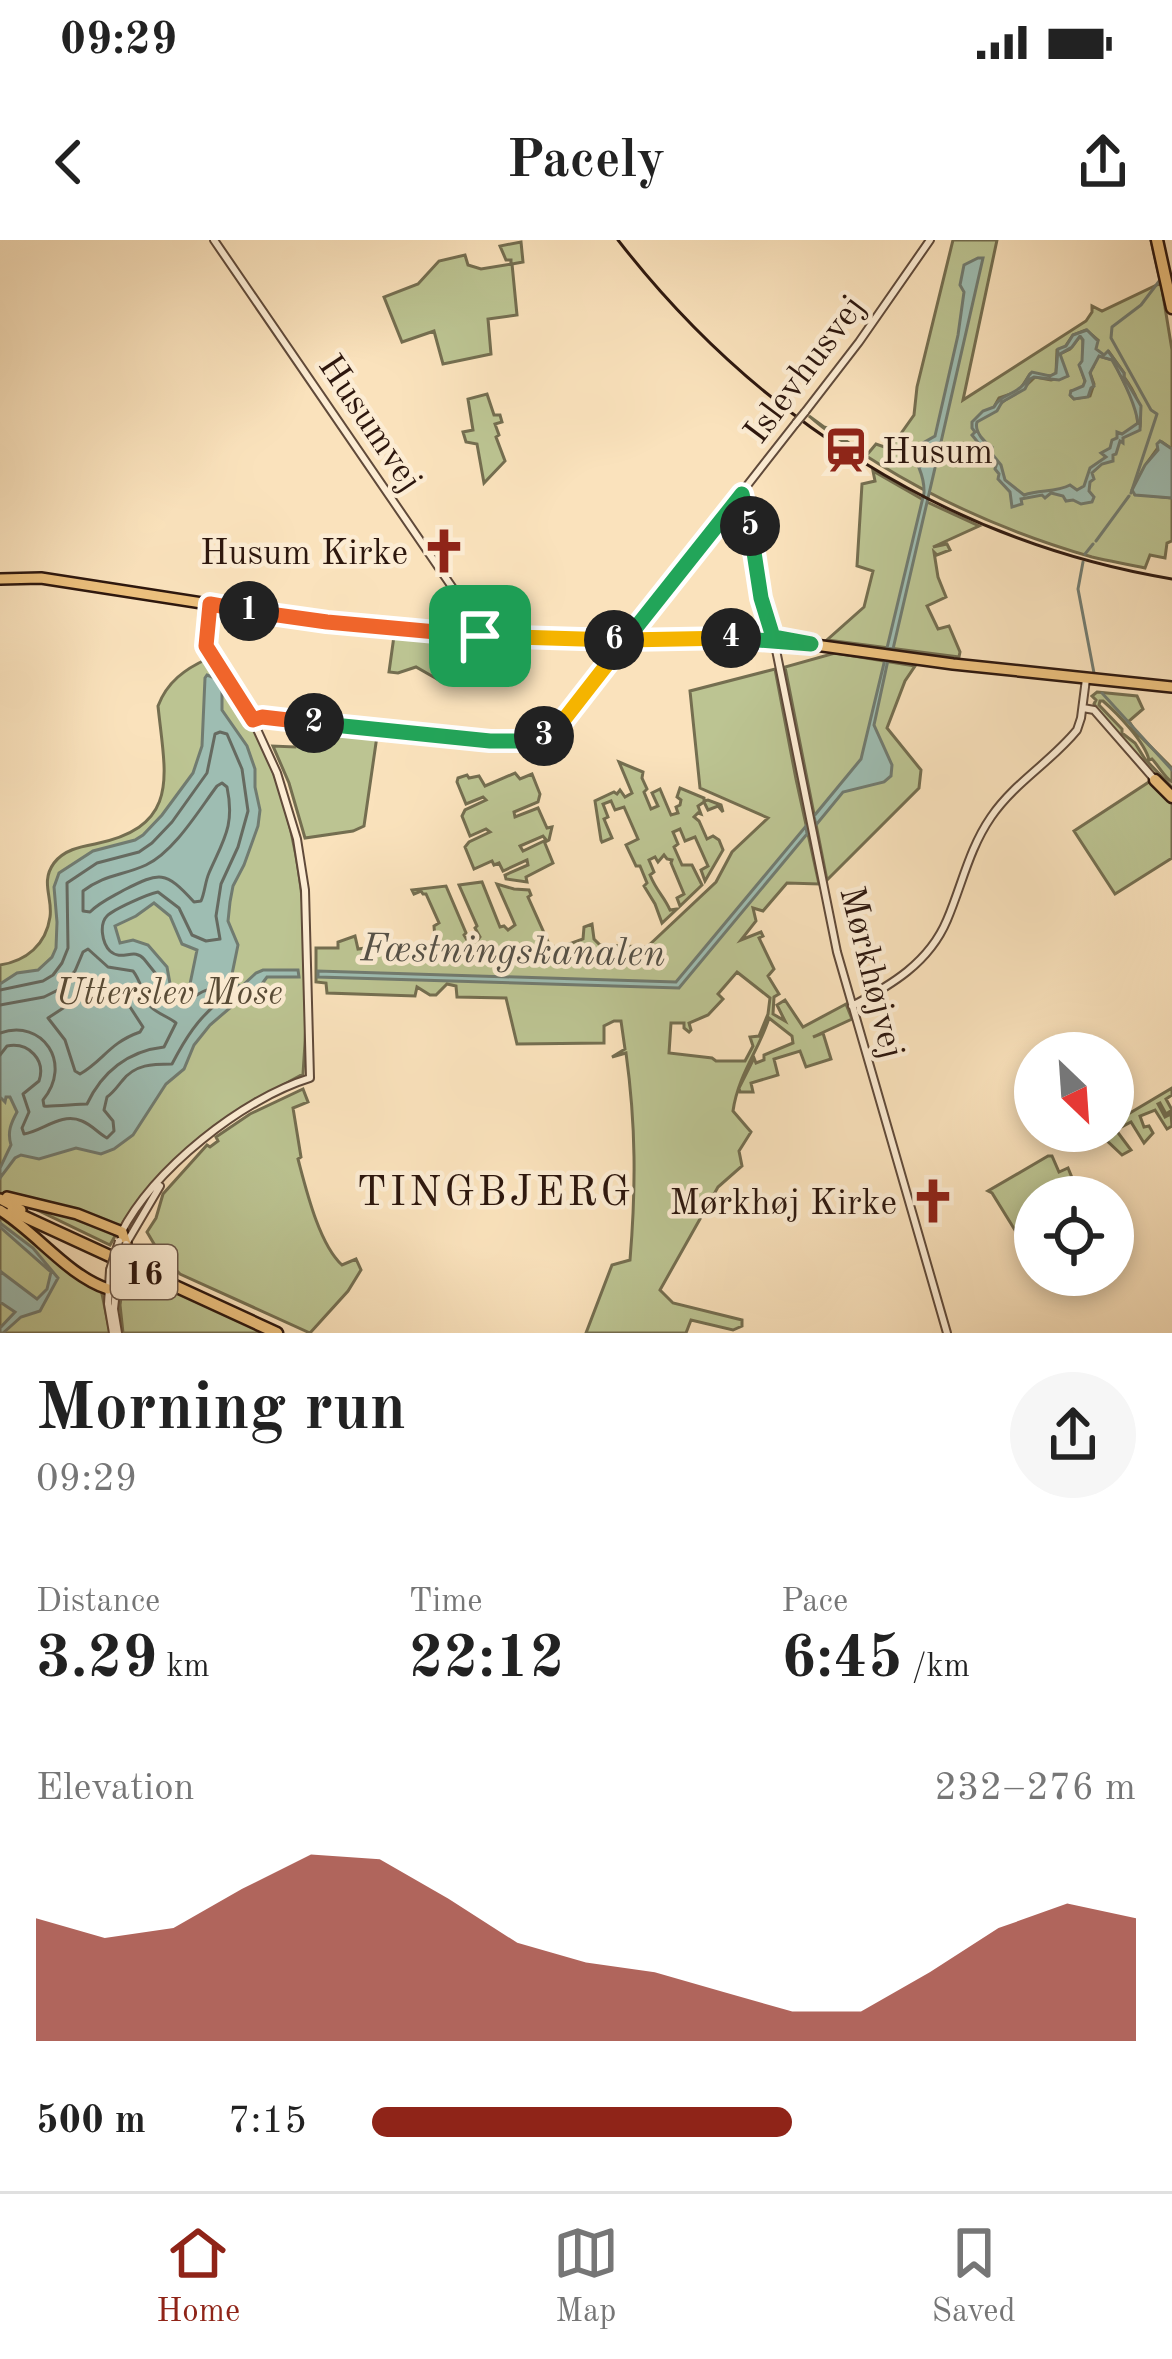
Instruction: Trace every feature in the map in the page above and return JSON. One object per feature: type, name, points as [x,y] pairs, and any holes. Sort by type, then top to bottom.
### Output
[{"type":"highway","points":[[1161,240],[1172,278]]},
{"type":"highway","points":[[1161,240],[1172,308]]},
{"type":"highway","points":[[1155,780],[1172,797]]},
{"type":"highway","name":"16","points":[[2,1204],[277,1333]]},
{"type":"highway","name":"16","points":[[130,1260],[291,1333]]},
{"type":"main road","points":[[0,580],[41,578],[324,621],[480,636],[774,638],[964,668],[1172,690]]},
{"type":"main road","points":[[2,1204],[76,1214],[122,1239]]},
{"type":"main road","points":[[2,1204],[80,1275],[113,1279]]},
{"type":"main road","name":"16","points":[[2,1204],[130,1260]]},
{"type":"street","name":"Husumvej","points":[[214,240],[471,613],[480,636]]},
{"type":"street","name":"Islevhusvej","points":[[253,720],[262,717],[490,741],[528,741],[553,731],[805,412],[930,240]]},
{"type":"street","name":"Mørkhøjvej","points":[[742,494],[837,952],[945,1333]]},
{"type":"street","points":[[115,1333],[113,1279],[122,1239],[168,1173],[244,1109],[310,1078],[305,890],[298,845],[278,773],[253,720],[206,646],[210,604]]},
{"type":"street","points":[[852,1006],[898,980],[933,947],[986,825],[1018,784],[1073,735],[1086,682]]},
{"type":"street","points":[[1082,710],[1094,710],[1155,780]]},
{"type":"green space","points":[[953,240],[997,240],[963,400],[1086,321],[1092,306],[1102,311],[1161,283],[1172,350],[1172,449],[1162,442],[1147,463],[1135,494],[1172,498],[1172,541],[1167,543],[1165,558],[1150,555],[1145,568],[1064,548],[955,506],[866,456],[876,444],[890,449],[914,415]],"holes":[[[1086,330],[1098,340],[1097,353],[1109,352],[1124,373],[1140,412],[1140,426],[1136,406],[1113,360],[1096,358],[1089,370],[1094,384],[1090,396],[1071,396],[1071,391],[1083,389],[1085,381],[1080,336],[1060,354],[1067,376],[1035,377],[1021,390],[983,417],[999,398],[1019,391],[1030,374],[1056,373],[1057,350],[1073,335]]]},
{"type":"green space","points":[[521,242],[523,262],[512,264],[517,315],[488,319],[491,354],[443,364],[434,331],[402,342],[384,297],[418,284],[439,261],[465,255],[468,265],[481,269],[511,264],[500,246]]},
{"type":"green space","points":[[487,394],[494,415],[500,415],[502,422],[495,424],[496,437],[505,461],[484,483],[477,444],[466,442],[463,432],[473,430],[468,399]]},
{"type":"green space","points":[[809,416],[847,434],[845,440],[866,456]]},
{"type":"green space","points":[[873,471],[979,526],[933,547],[947,544],[950,550],[934,552],[946,597],[927,606],[938,629],[949,626],[959,657],[827,640],[864,607],[873,571],[857,566],[862,484],[875,481]]},
{"type":"green space","points":[[394,636],[437,640],[437,679],[416,667],[389,672]]},
{"type":"green space","points":[[835,653],[915,666],[887,728],[921,770],[919,788],[827,880],[785,667]]},
{"type":"green space","name":"Utterslev Mose","points":[[207,659],[240,703],[265,751],[296,855],[306,965],[303,1074],[218,1125],[169,1166],[127,1216],[110,1245],[0,1192],[0,965],[26,955],[44,936],[50,910],[48,877],[58,859],[72,850],[123,836],[143,825],[155,811],[164,775],[158,706],[178,677]]},
{"type":"green space","points":[[775,669],[819,884],[787,883],[763,911],[753,908],[756,921],[741,940],[761,932],[763,936],[759,938],[774,969],[768,976],[779,994],[774,997],[773,1014],[785,1021],[777,1005],[785,1000],[803,1027],[846,1004],[852,1019],[813,1037],[823,1033],[831,1059],[806,1067],[800,1051],[774,1059],[778,1075],[751,1083],[753,1092],[740,1092],[754,1058],[756,1063],[764,1060],[764,1055],[793,1043],[792,1036],[769,1018],[739,1086],[733,1111],[751,1132],[739,1151],[742,1166],[718,1187],[660,1290],[673,1303],[742,1320],[742,1326],[733,1330],[691,1320],[686,1333],[586,1333],[612,1265],[630,1260],[632,1106],[626,1053],[612,1057],[625,1049],[621,1021],[604,1026],[604,1043],[517,1044],[506,998],[457,997],[456,986],[447,984],[436,995],[417,987],[415,996],[327,993],[326,983],[316,982],[316,948],[338,948],[338,942],[355,936],[358,949],[429,949],[439,923],[426,894],[412,890],[446,886],[464,935],[477,941],[477,926],[459,885],[482,882],[500,927],[508,930],[515,925],[497,884],[529,890],[550,946],[583,939],[584,927],[592,924],[600,945],[647,947],[716,882],[732,852],[768,818],[700,788],[690,691]],"holes":[[[737,972],[770,998],[759,1036],[750,1037],[753,1046],[745,1061],[669,1053],[671,1023],[684,1023],[689,1032],[689,1023],[708,1015],[723,999],[718,994]]]},
{"type":"green space","points":[[1097,692],[1137,696],[1143,709],[1129,721],[1172,768],[1172,782],[1149,760],[1123,720],[1103,701],[1099,705],[1170,790],[1108,726],[1094,704],[1092,696]]},
{"type":"green space","points":[[335,732],[377,736],[364,826],[305,838],[273,746],[295,747],[297,733],[333,736]]},
{"type":"green space","points":[[619,762],[643,772],[651,809],[658,806],[652,793],[660,789],[671,815],[678,813],[680,788],[721,805],[723,812],[718,806],[708,810],[704,802],[698,806],[701,814],[694,817],[707,839],[719,840],[723,850],[705,881],[701,870],[708,866],[695,837],[685,841],[680,829],[673,832],[682,865],[692,865],[702,885],[680,906],[677,898],[684,894],[672,860],[664,855],[658,862],[655,857],[649,860],[655,886],[670,910],[677,909],[662,923],[640,866],[626,845],[638,839],[624,807],[615,810],[611,801],[603,804],[612,838],[601,840],[595,801],[620,790],[625,797],[632,793]]},
{"type":"green space","points":[[515,773],[520,779],[532,774],[540,794],[538,802],[514,812],[515,817],[538,808],[547,828],[552,827],[549,840],[543,836],[520,846],[523,851],[544,841],[553,863],[526,877],[527,882],[505,875],[528,865],[527,860],[503,871],[492,861],[474,869],[465,847],[490,832],[486,829],[470,836],[462,816],[486,800],[466,804],[457,782],[467,775],[479,776],[485,786]]},
{"type":"green space","points":[[1152,780],[1172,799],[1172,858],[1115,894],[1074,831]]},
{"type":"green space","points":[[1172,1088],[1166,1099],[1172,1110],[1166,1114],[1158,1104],[1165,1117],[1171,1114],[1172,1126],[1167,1129],[1155,1110],[1140,1116],[1153,1133],[1144,1143],[1134,1127],[1134,1111]]},
{"type":"green space","points":[[303,1089],[308,1102],[293,1108],[298,1159],[309,1200],[334,1256],[342,1265],[356,1259],[361,1270],[310,1333],[180,1274],[147,1232],[163,1194],[207,1145],[250,1114]]},
{"type":"green space","points":[[1048,1156],[1059,1172],[1068,1168],[1071,1176],[1014,1176],[1014,1229],[988,1191]]},
{"type":"green space","points":[[0,1217],[101,1289],[110,1333],[0,1333]]},
{"type":"green space","points":[[125,1268],[266,1333],[123,1333],[120,1305]]},
{"type":"water","points":[[983,258],[905,600],[893,649],[887,648],[924,493],[916,447],[935,436],[958,335],[964,265]]},
{"type":"water","points":[[1087,330],[1098,341],[1096,349],[1104,355],[1108,351],[1124,373],[1141,406],[1140,430],[1123,438],[1113,461],[1092,473],[1092,502],[1066,501],[1051,493],[1045,498],[1021,499],[1022,504],[1012,507],[1010,492],[998,479],[997,463],[987,453],[980,455],[972,422],[1020,388],[1032,372],[1056,373],[1058,349]],"holes":[[[1080,336],[1079,365],[1085,381],[1070,395],[1088,397],[1094,386],[1090,373],[1099,356],[1112,360],[1138,423],[1122,434],[1117,432],[1110,448],[1101,453],[1106,457],[1090,468],[1084,486],[1024,495],[1005,480],[977,422],[1025,389],[1030,379],[1068,376],[1060,354]]]},
{"type":"water","points":[[1160,441],[1172,449],[1172,498],[1135,495],[1132,490]]},
{"type":"water","points":[[885,659],[874,725],[892,765],[891,776],[843,792],[816,825],[814,816],[861,759]]},
{"type":"water","points":[[205,678],[222,684],[222,710],[247,746],[260,810],[230,902],[228,921],[238,945],[230,984],[242,986],[263,970],[298,970],[299,977],[267,977],[256,992],[210,1025],[194,1045],[184,1069],[166,1084],[133,1135],[114,1149],[101,1154],[76,1148],[39,1159],[21,1155],[0,1178],[17,1112],[10,1097],[5,1102],[0,1097],[0,984],[17,973],[38,970],[52,957],[57,922],[54,887],[59,873],[93,851],[143,835],[193,773],[202,746]],"holes":[[[154,903],[170,916],[182,944],[197,950],[190,984],[182,990],[171,989],[167,967],[148,945],[133,940],[120,943],[115,926]]]},
{"type":"water","points":[[806,826],[807,834],[679,988],[318,977],[318,971],[676,982]]},
{"type":"water","points":[[0,1223],[33,1248],[58,1278],[40,1311],[21,1317],[3,1333],[0,1328],[15,1312],[0,1302],[0,1271],[37,1299],[47,1289],[51,1272]]},
{"type":"waterway","points":[[1131,493],[1157,414],[1111,338],[1112,327],[1141,305],[1160,280],[1151,240]]},
{"type":"waterway","points":[[1096,541],[1129,496]]},
{"type":"waterway","points":[[1085,554],[1093,544]]},
{"type":"waterway","points":[[1083,562],[1078,589],[1094,673]]},
{"type":"waterway","points":[[1102,693],[1172,770]]},
{"type":"tram line","points":[[618,240],[672,304],[731,362],[863,462],[935,502],[1011,535],[1090,561],[1172,579]]},
{"type":"place","name":"Husum","points":[[846,450]]},
{"type":"place","name":"Husum Kirke","points":[[444,551]]},
{"type":"place","name":"Mørkhøj Kirke","points":[[933,1201]]},
{"type":"district","name":"TINGBJERG","points":[[495,1190]]},
{"type":"route","points":[[480,636],[210,604],[205,636],[208,651],[253,720],[262,717],[505,741],[535,740],[559,726],[626,640],[745,638],[811,644],[773,637],[742,494],[626,640],[480,636]]},
{"type":"water label","name":"Fæstningskanalen","points":[[513,949]]}]
